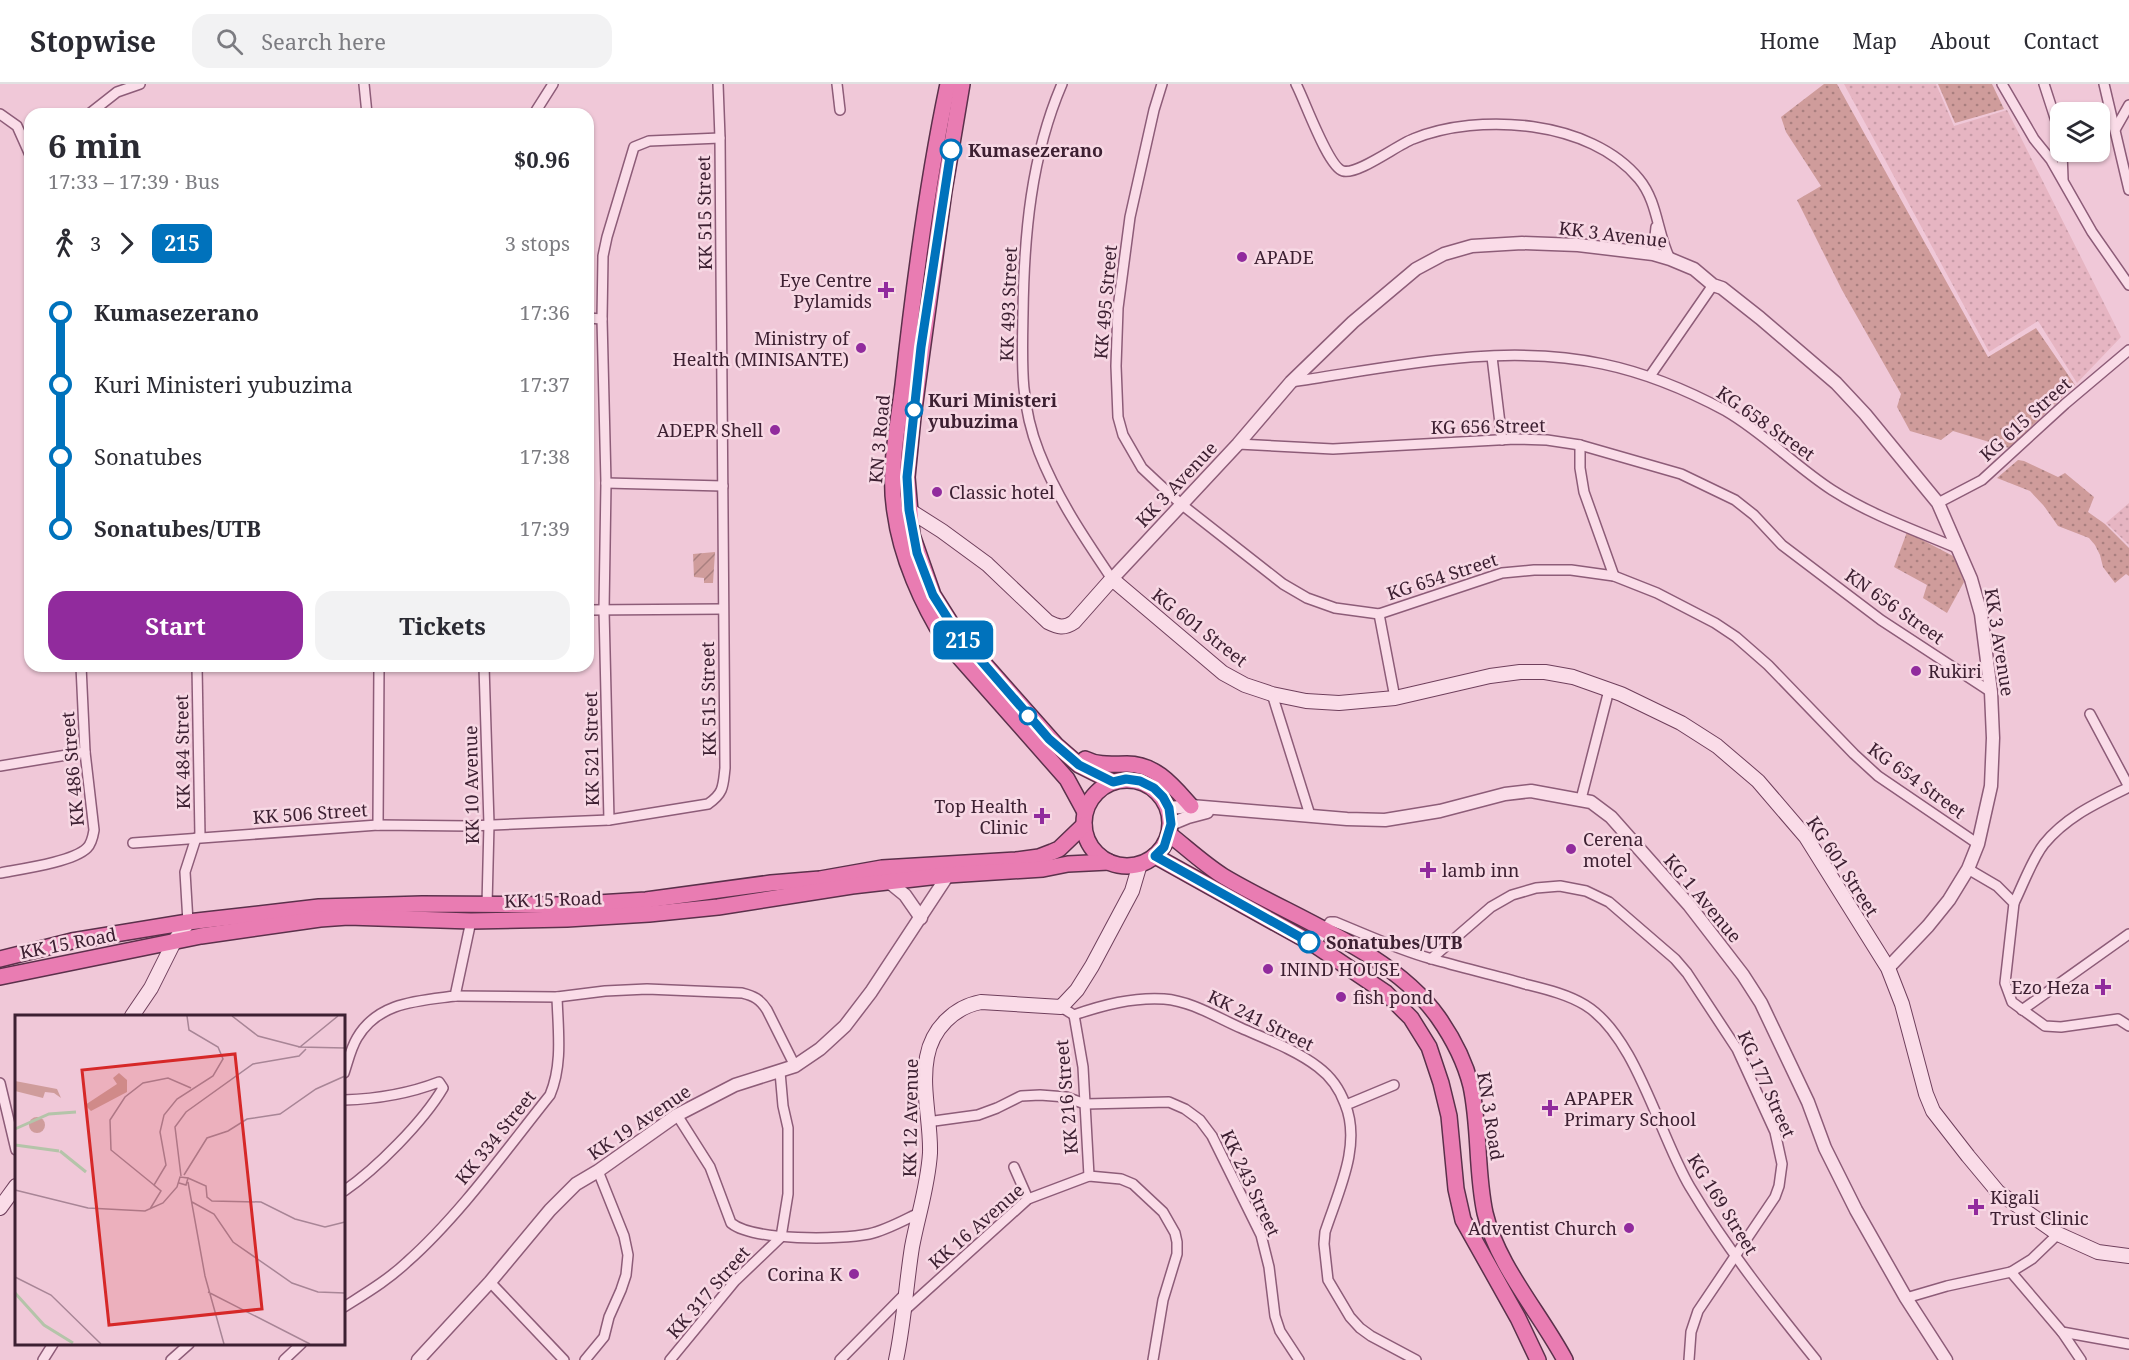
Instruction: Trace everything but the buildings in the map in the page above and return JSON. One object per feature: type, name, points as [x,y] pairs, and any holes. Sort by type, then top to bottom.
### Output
[{"type":"highway","name":"KN 3 Road","points":[[948,84],[931,170],[896,429],[905,556],[933,622],[946,642],[1050,745]]},
{"type":"highway","name":"KN 3 Road","points":[[962,84],[921,347],[907,477],[901,510],[933,595],[957,633],[1050,745]]},
{"type":"highway","points":[[1050,745],[1079,765],[1113,782]]},
{"type":"highway","points":[[1050,745],[1069,750],[1089,761],[1103,765],[1130,764],[1147,767],[1161,774],[1191,806]]},
{"type":"highway","points":[[1050,745],[1085,819],[1088,840],[1096,853],[1109,862],[1125,866],[1140,864],[1155,856],[1164,847],[1170,829],[1169,808],[1154,788],[1140,781],[1126,779],[1113,782],[1100,789],[1091,799],[1085,819]]},
{"type":"highway","name":"KK 15 Road","points":[[0,959],[72,941],[188,922],[329,906],[565,904],[646,900],[771,883],[820,879],[882,868],[1039,857],[1059,849],[1085,819]]},
{"type":"highway","name":"KN 3 Road","points":[[1170,829],[1222,875],[1324,930],[1403,980],[1437,1016],[1453,1043],[1471,1086],[1482,1187],[1493,1238],[1565,1360]]},
{"type":"highway","points":[[1155,856],[1315,945],[1386,993],[1411,1018],[1429,1047],[1442,1083],[1449,1116],[1456,1189],[1463,1220],[1518,1318],[1538,1360]]},
{"type":"highway","name":"KK 15 Road","points":[[0,977],[244,929],[339,917],[471,921],[649,914],[718,907],[852,886],[948,875],[1109,862]]},
{"type":"main road","name":"KK 3 Avenue","points":[[901,510],[942,531],[987,564],[1048,622],[1058,627],[1067,627],[1074,622],[1112,579]]},
{"type":"main road","points":[[912,535],[942,531]]},
{"type":"main road","name":"KG 601 Street","points":[[1112,579],[1224,673],[1245,685],[1272,694],[1306,701],[1339,703],[1395,698],[1490,676],[1520,672],[1545,672],[1573,677],[1609,690],[1681,723],[1717,746],[1758,782],[1806,837],[1888,968],[1902,1004],[1926,1094],[1933,1111],[1998,1192],[2058,1234],[2098,1252],[2129,1256]]},
{"type":"main road","points":[[1061,1007],[1077,990],[1092,966],[1128,898],[1140,864]]},
{"type":"main road","points":[[133,1015],[151,988],[174,942],[188,922]]},
{"type":"main road","name":"KK 12 Avenue","points":[[896,1360],[913,1243],[926,1190],[930,1152],[927,1122],[927,1057],[938,1032],[951,1015],[968,1004],[981,1002],[1061,1007]]},
{"type":"main road","points":[[0,1208],[15,1187]]},
{"type":"street","points":[[97,108],[117,92],[140,84]]},
{"type":"street","points":[[364,84],[366,108]]},
{"type":"street","points":[[538,108],[553,84]]},
{"type":"street","name":"KK 515 Street","points":[[609,820],[708,804],[718,798],[723,789],[725,768],[723,486],[718,84]]},
{"type":"street","points":[[837,84],[840,110]]},
{"type":"street","name":"KK 493 Street","points":[[1062,84],[1042,140],[1030,208],[1023,290],[1023,389],[1039,452],[1082,534],[1112,579]]},
{"type":"street","name":"KK 495 Street","points":[[1162,84],[1130,217],[1118,308],[1116,396],[1123,435],[1133,454],[1143,468],[1181,504]]},
{"type":"street","points":[[1296,84],[1330,160],[1343,171],[1362,166],[1413,139],[1450,128],[1505,124],[1547,129],[1575,136],[1598,146],[1625,165],[1648,192],[1670,259]]},
{"type":"street","points":[[2002,84],[2018,115],[2063,180],[2092,232],[2129,285]]},
{"type":"street","points":[[2044,84],[2050,102]]},
{"type":"street","points":[[2104,84],[2129,190]]},
{"type":"street","points":[[2116,128],[2129,105]]},
{"type":"street","points":[[0,114],[18,126],[24,140]]},
{"type":"street","name":"KK 521 Street","points":[[489,825],[609,820],[604,610],[606,483],[602,318],[603,256],[634,147],[649,141],[720,138]]},
{"type":"street","points":[[2062,162],[2063,180]]},
{"type":"street","points":[[1653,254],[1656,216]]},
{"type":"street","name":"KK 3 Avenue","points":[[1112,579],[1238,444],[1292,382],[1384,294],[1416,269],[1444,254],[1472,246],[1522,243],[1578,245],[1653,254],[1694,269],[1760,318],[1836,383],[1865,414],[1938,503],[1971,579],[1981,614],[1991,692],[1993,738],[1991,786],[1978,844],[1968,869],[1942,909],[1888,968]]},
{"type":"street","points":[[1650,376],[1713,285]]},
{"type":"street","points":[[594,318],[602,318]]},
{"type":"street","name":"KG 615 Street","points":[[1938,503],[1982,480],[2065,404],[2129,350]]},
{"type":"street","name":"KG 658 Street","points":[[1292,382],[1440,360],[1534,356],[1603,364],[1650,376],[1727,412],[1852,502],[1959,549]]},
{"type":"street","points":[[1492,357],[1502,440]]},
{"type":"street","name":"KG 656 Street","points":[[1238,444],[1333,449],[1502,440],[1547,440],[1580,445],[1648,463],[1713,487],[1754,515],[1782,545]]},
{"type":"street","points":[[1580,445],[1580,468],[1584,492],[1614,576]]},
{"type":"street","points":[[606,483],[723,486]]},
{"type":"street","name":"KG 654 Street","points":[[1181,504],[1283,584],[1306,598],[1335,608],[1379,614],[1502,573],[1571,570],[1614,576],[1657,593],[1715,623],[1736,637],[1768,665],[1846,747],[1878,776],[1978,844]]},
{"type":"street","name":"KN 656 Street","points":[[1782,545],[1881,620],[1991,692]]},
{"type":"street","points":[[594,610],[723,609]]},
{"type":"street","points":[[1379,614],[1395,698]]},
{"type":"street","name":"KK 486 Street","points":[[0,873],[56,862],[78,855],[92,840],[94,830],[85,752],[81,672]]},
{"type":"street","name":"KK 484 Street","points":[[188,922],[185,872],[198,838],[197,672]]},
{"type":"street","points":[[378,825],[379,672]]},
{"type":"street","name":"KK 10 Avenue","points":[[484,672],[489,825],[487,904]]},
{"type":"street","points":[[1581,799],[1609,690]]},
{"type":"street","points":[[1272,694],[1310,815]]},
{"type":"street","points":[[2090,714],[2129,787],[2083,809],[2043,846],[2014,903],[2005,982],[2012,1002],[2045,1026],[2061,1027],[2118,1019],[2129,1026]]},
{"type":"street","points":[[0,766],[85,752]]},
{"type":"street","name":"KG 1 Avenue","points":[[1169,808],[1191,806],[1221,810],[1385,820],[1440,811],[1505,794],[1531,791],[1591,802],[1611,818],[1689,905],[1743,975],[1761,1003],[1808,1102],[1825,1148],[1856,1210],[1906,1298],[1946,1360]]},
{"type":"street","name":"KG 1 Avenue","points":[[1170,829],[1195,814],[1221,810]]},
{"type":"street","name":"KK 506 Street","points":[[133,843],[378,825],[489,825]]},
{"type":"street","points":[[1968,869],[1997,886],[2014,903]]},
{"type":"street","name":"KK 19 Avenue","points":[[418,1360],[490,1282],[550,1210],[576,1184],[677,1115],[735,1085],[795,1066],[820,1049],[845,1026],[871,992],[948,875]]},
{"type":"street","points":[[889,882],[902,892],[921,918]]},
{"type":"street","name":"KG 177 Street","points":[[1431,959],[1491,907],[1512,895],[1536,888],[1560,886],[1586,891],[1609,902],[1675,959],[1701,993],[1737,1049],[1775,1132],[1782,1164],[1775,1197],[1698,1311],[1691,1332],[1689,1360]]},
{"type":"street","points":[[454,996],[471,921]]},
{"type":"street","name":"KG 169 Street","points":[[1324,930],[1330,922],[1335,922],[1431,959],[1555,992],[1583,1003],[1599,1015],[1614,1031],[1644,1085],[1674,1157],[1734,1256],[1816,1360]]},
{"type":"street","points":[[1315,945],[1324,930]]},
{"type":"street","points":[[2022,1010],[2129,934]]},
{"type":"street","points":[[345,1069],[355,1041],[363,1028],[390,1007],[454,996],[557,997],[647,989],[742,993],[753,996],[761,1001],[767,1010],[795,1066]]},
{"type":"street","name":"KK 334 Street","points":[[345,1306],[407,1262],[443,1226],[550,1095],[557,1074],[559,1057],[557,997]]},
{"type":"street","name":"KK 241 Street","points":[[1074,1015],[1103,1005],[1135,1000],[1155,998],[1182,1001],[1291,1051],[1319,1067],[1336,1086],[1346,1105],[1351,1130],[1350,1153],[1325,1232],[1328,1280],[1338,1299],[1360,1328],[1416,1360]]},
{"type":"street","points":[[1061,1007],[1074,1015]]},
{"type":"street","name":"KK 216 Street","points":[[1074,1015],[1083,1067],[1089,1176]]},
{"type":"street","points":[[780,1071],[788,1128],[788,1194],[781,1237]]},
{"type":"street","points":[[345,1100],[374,1099],[439,1082],[443,1088],[421,1118],[361,1179],[345,1190]]},
{"type":"street","points":[[0,1083],[15,1137]]},
{"type":"street","points":[[1346,1105],[1394,1085]]},
{"type":"street","name":"KK 243 Street","points":[[927,1122],[978,1114],[997,1108],[1021,1096],[1066,1096],[1085,1104],[1169,1102],[1200,1120],[1212,1136],[1261,1235],[1269,1268],[1275,1316],[1280,1331],[1299,1360]]},
{"type":"street","points":[[677,1115],[710,1167],[731,1223],[737,1228],[781,1237],[854,1236],[872,1233],[921,1212]]},
{"type":"street","points":[[1014,1167],[1028,1199]]},
{"type":"street","points":[[585,1360],[604,1337],[609,1317],[626,1275],[628,1256],[624,1236],[598,1171]]},
{"type":"street","name":"KK 16 Avenue","points":[[904,1311],[1028,1199],[1089,1176],[1121,1179],[1134,1184],[1163,1212],[1175,1233],[1177,1254],[1163,1300],[1153,1360]]},
{"type":"street","points":[[1906,1298],[2011,1272],[2032,1258],[2058,1234]]},
{"type":"street","name":"KK 317 Street","points":[[670,1360],[735,1281],[781,1237]]},
{"type":"street","points":[[2011,1272],[2062,1332],[2081,1360]]},
{"type":"street","points":[[490,1282],[564,1360]]},
{"type":"street","points":[[840,1360],[904,1295]]},
{"type":"street","points":[[2062,1332],[2129,1344]]},
{"type":"street","points":[[43,1360],[52,1345]]},
{"type":"street","points":[[171,1360],[188,1345]]},
{"type":"street","points":[[284,1360],[300,1345]]},
{"type":"shaded area","points":[[1824,84],[1837,84],[1988,357],[2036,328],[2075,385],[2009,448],[1953,431],[1941,440],[1910,431],[1897,407],[1901,394],[1842,290],[1797,200],[1821,186],[1786,132],[1781,117]]},
{"type":"shaded area","points":[[1844,84],[1936,84],[1954,126],[2007,110],[2121,337],[2077,383],[2038,321],[1989,352]]},
{"type":"shaded area","points":[[1938,84],[1992,84],[2004,109],[1955,123]]},
{"type":"shaded area","points":[[2018,460],[2058,477],[2065,473],[2094,497],[2088,512],[2105,524],[2129,548],[2129,576],[2126,574],[2115,583],[2103,567],[2100,555],[2089,538],[2058,526],[2030,491],[1997,478]]},
{"type":"shaded area","points":[[2129,503],[2129,545],[2106,523]]},
{"type":"shaded area","points":[[1907,532],[1955,557],[1964,582],[1947,613],[1923,598],[1927,585],[1894,567]]},
{"type":"shaded area","points":[[715,552],[713,583],[704,583],[704,578],[694,577],[693,554]]},
{"type":"bus line","name":"215","points":[[951,150],[921,347],[907,477],[912,535],[933,595],[957,633],[1049,739],[1079,765],[1113,782],[1126,779],[1140,781],[1154,788],[1163,797],[1169,808],[1171,824],[1164,847],[1155,856],[1309,942]]},
{"type":"place","name":"Kumasezerano","points":[[951,150]]},
{"type":"place","name":"APADE","points":[[1242,257]]},
{"type":"place","name":"Eye Centre Pylamids","points":[[886,290]]},
{"type":"place","name":"Ministry of Health (MINISANTE)","points":[[861,348]]},
{"type":"place","name":"Kuri Ministeri yubuzima","points":[[914,410]]},
{"type":"place","name":"ADEPR Shell","points":[[775,430]]},
{"type":"place","name":"Classic hotel","points":[[937,492]]},
{"type":"place","name":"Rukiri","points":[[1916,671]]},
{"type":"place","name":"Top Health Clinic","points":[[1042,816]]},
{"type":"place","name":"Cerena motel","points":[[1571,849]]},
{"type":"place","name":"lamb inn","points":[[1428,870]]},
{"type":"place","name":"Sonatubes/UTB","points":[[1309,942]]},
{"type":"place","name":"ININD HOUSE","points":[[1268,969]]},
{"type":"place","name":"Ezo Heza","points":[[2103,987]]},
{"type":"place","name":"fish pond","points":[[1341,997]]},
{"type":"place","name":"APAPER Primary School","points":[[1550,1108]]},
{"type":"place","name":"Kigali Trust Clinic","points":[[1976,1207]]},
{"type":"place","name":"Adventist Church","points":[[1629,1228]]},
{"type":"place","name":"Corina K","points":[[854,1274]]}]
